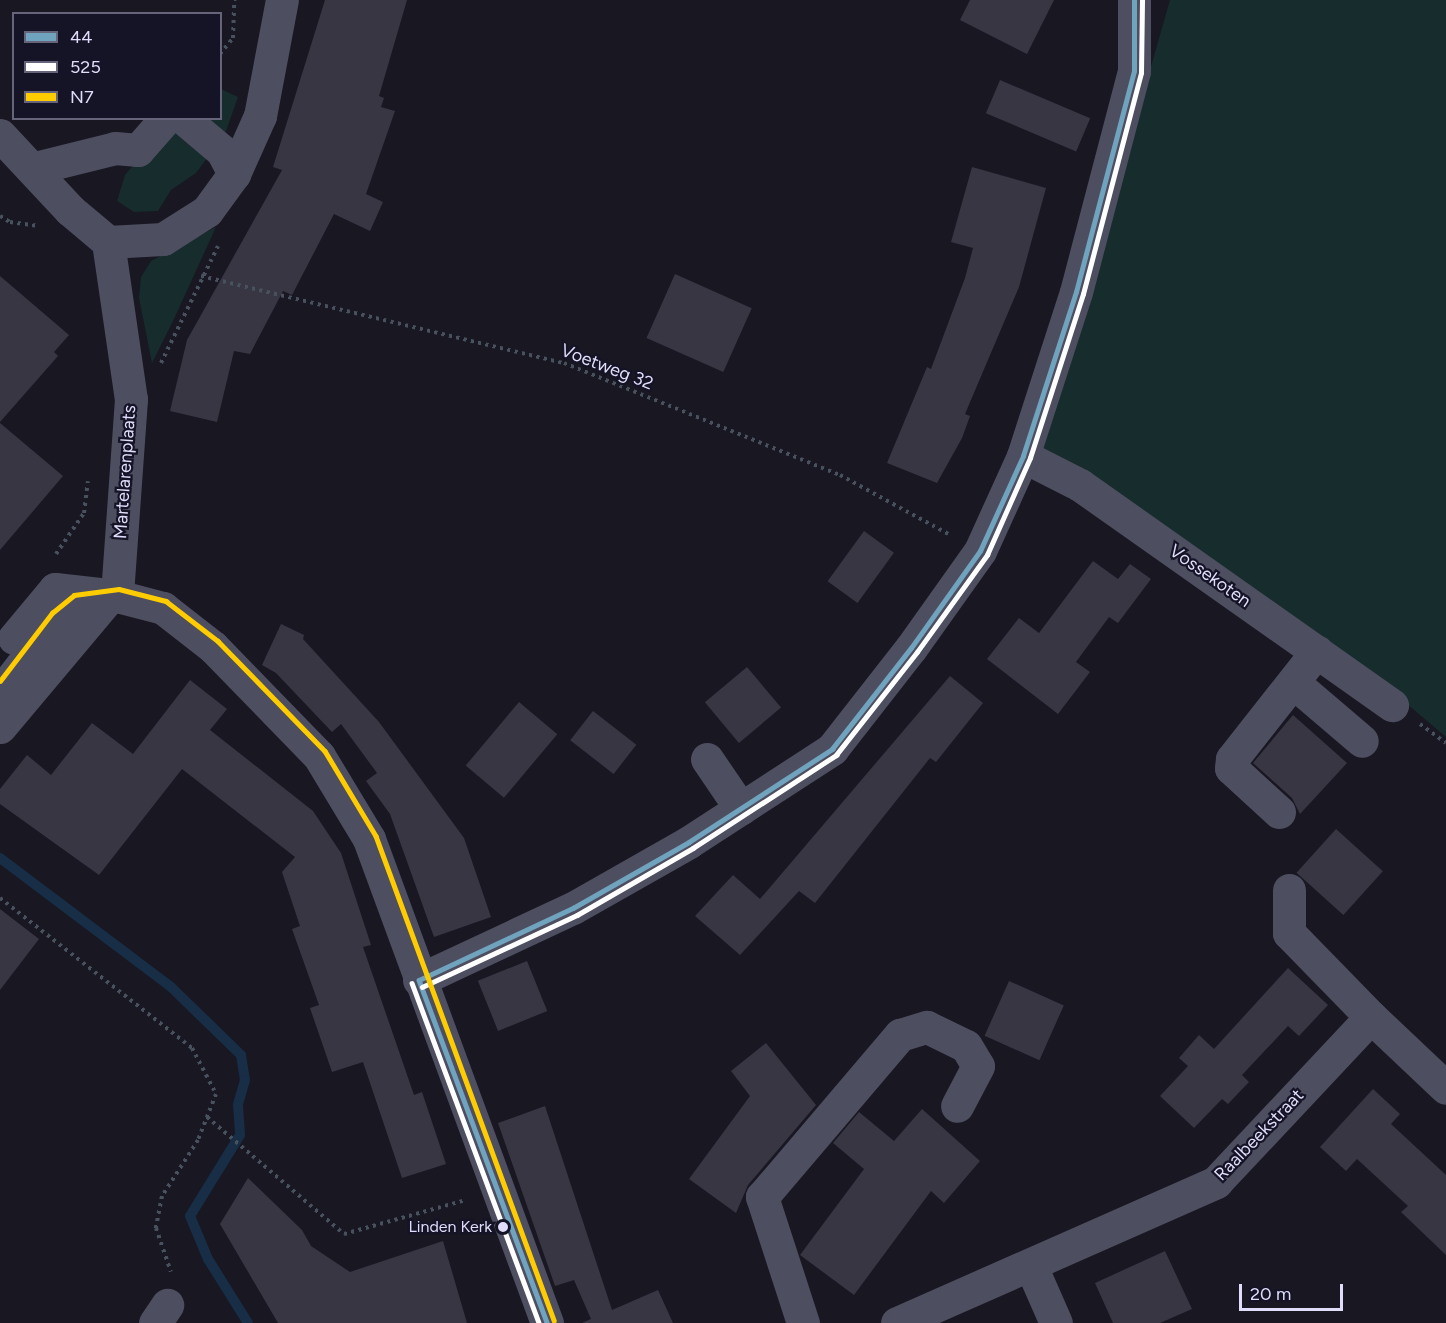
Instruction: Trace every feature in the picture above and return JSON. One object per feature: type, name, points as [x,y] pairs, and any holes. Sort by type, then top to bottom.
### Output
[{"type":"street","points":[[0,135],[35,168],[70,210],[108,242],[163,239],[207,211],[234,174],[260,116],[282,0]]},
{"type":"street","points":[[419,980],[573,908],[741,809],[832,749],[980,551],[1023,456],[1076,292],[1134,71],[1134,0]]},
{"type":"street","points":[[35,168],[115,148],[138,150],[164,120]]},
{"type":"street","points":[[185,120],[222,152],[234,174]]},
{"type":"street","name":"Martelarenplaats","points":[[108,242],[131,399],[116,587]]},
{"type":"street","name":"Vossekoten","points":[[1023,456],[1080,485],[1392,705]]},
{"type":"street","points":[[0,693],[57,618],[80,601],[116,587]]},
{"type":"street","points":[[0,727],[116,587]]},
{"type":"street","points":[[0,657],[55,590],[116,587],[163,608],[213,647],[319,756],[369,839],[495,1191],[547,1323]]},
{"type":"street","points":[[1279,812],[1231,768],[1232,759],[1317,651]]},
{"type":"street","points":[[1294,683],[1362,741]]},
{"type":"street","points":[[707,759],[741,809]]},
{"type":"street","points":[[1289,890],[1289,933],[1371,1017],[1446,1088]]},
{"type":"street","name":"Raalbeekstraat","points":[[897,1323],[1031,1266],[1216,1182],[1371,1017]]},
{"type":"street","points":[[803,1323],[762,1197],[900,1035],[927,1027],[966,1046],[978,1066],[957,1106]]},
{"type":"street","points":[[1031,1266],[1056,1323]]},
{"type":"path","points":[[222,52],[233,38],[234,0]]},
{"type":"path","points":[[0,216],[30,227],[44,225]]},
{"type":"path","name":"Voetweg 32","points":[[131,399],[151,384],[201,276],[564,363],[840,475],[980,551]]},
{"type":"path","points":[[51,560],[84,513],[90,470]]},
{"type":"path","points":[[0,898],[192,1048],[216,1094],[198,1140],[162,1196],[156,1228],[173,1280],[161,1314]]},
{"type":"path","points":[[207,1117],[344,1234],[495,1191]]},
{"type":"green space","points":[[1170,0],[1446,0],[1446,737],[1361,665],[1042,448]]},
{"type":"green space","points":[[222,89],[238,97],[225,134],[196,173],[171,190],[158,211],[134,212],[117,201],[125,175],[171,120],[222,120]]},
{"type":"green space","points":[[216,227],[152,363],[139,298],[141,277],[151,261]]},
{"type":"building","points":[[325,0],[407,0],[379,96],[384,98],[381,107],[395,111],[366,194],[383,202],[370,231],[334,214],[292,295],[283,291],[250,354],[234,351],[217,422],[170,411],[187,340],[282,170],[273,167]]},
{"type":"building","points":[[970,0],[1054,0],[1027,54],[960,20]]},
{"type":"building","points":[[1000,80],[1090,118],[1076,151],[986,113]]},
{"type":"building","points":[[972,167],[1046,188],[1019,287],[965,414],[970,416],[962,438],[937,483],[887,463],[927,367],[931,369],[965,278],[973,248],[951,242]]},
{"type":"building","points":[[675,274],[752,308],[723,372],[647,338]]},
{"type":"building","points":[[0,276],[69,335],[54,352],[58,356],[0,422]]},
{"type":"building","points":[[0,423],[63,476],[0,550]]},
{"type":"building","points":[[864,531],[894,553],[857,603],[828,581]]},
{"type":"building","points":[[1093,561],[1118,579],[1130,564],[1151,579],[1118,623],[1109,617],[1076,662],[1090,672],[1058,714],[987,659],[1019,618],[1039,633]]},
{"type":"building","points":[[281,624],[304,635],[303,639],[379,722],[464,838],[491,917],[434,937],[390,814],[366,781],[377,773],[341,724],[332,732],[276,673],[262,665]]},
{"type":"building","points":[[747,667],[781,708],[739,743],[705,702]]},
{"type":"building","points":[[950,676],[983,703],[936,762],[930,758],[815,903],[799,891],[740,955],[695,916],[733,875],[760,899]]},
{"type":"building","points":[[190,680],[227,709],[210,730],[313,811],[341,853],[371,945],[363,947],[414,1095],[422,1092],[446,1164],[402,1178],[363,1062],[332,1072],[310,1008],[319,1005],[292,929],[300,926],[282,872],[295,857],[182,769],[99,875],[0,804],[0,789],[27,755],[51,775],[92,723],[133,754]]},
{"type":"building","points":[[519,702],[557,734],[504,798],[466,766]]},
{"type":"building","points":[[593,711],[636,745],[614,774],[570,740]]},
{"type":"building","points":[[1293,715],[1347,763],[1300,814],[1292,798],[1253,763]]},
{"type":"building","points":[[1336,829],[1383,871],[1343,915],[1297,873]]},
{"type":"building","points":[[0,909],[39,939],[0,990]]},
{"type":"building","points":[[527,961],[547,1011],[498,1031],[478,981]]},
{"type":"building","points":[[1288,968],[1328,1005],[1299,1036],[1288,1026],[1242,1075],[1249,1082],[1228,1104],[1222,1099],[1194,1128],[1160,1096],[1188,1066],[1179,1058],[1199,1035],[1214,1049]]},
{"type":"building","points":[[1009,981],[1064,1005],[1039,1060],[985,1036]]},
{"type":"building","points":[[766,1043],[816,1105],[748,1185],[736,1213],[689,1179],[750,1096],[731,1071]]},
{"type":"building","points":[[1373,1089],[1400,1114],[1391,1124],[1446,1175],[1446,1255],[1401,1212],[1408,1206],[1357,1159],[1346,1171],[1320,1147]]},
{"type":"building","points":[[545,1106],[612,1310],[658,1290],[673,1323],[582,1323],[591,1319],[574,1280],[555,1286],[498,1123]]},
{"type":"building","points":[[922,1109],[980,1161],[944,1203],[931,1191],[854,1295],[800,1255],[864,1169],[833,1143],[859,1112],[894,1141]]},
{"type":"building","points":[[248,1178],[302,1230],[311,1246],[350,1272],[443,1241],[467,1323],[278,1323],[220,1224]]},
{"type":"building","points":[[1165,1251],[1192,1309],[1160,1323],[1113,1323],[1095,1283]]},
{"type":"waterway","points":[[0,858],[170,986],[241,1055],[245,1080],[238,1105],[240,1135],[190,1216],[208,1259],[248,1323]]},
{"type":"transit line","name":"44","points":[[419,980],[573,908],[689,842],[832,749],[911,648],[980,551],[1023,456],[1076,292],[1134,71],[1134,0]]},
{"type":"transit line","name":"525","points":[[422,987],[577,915],[693,848],[836,755],[917,652],[987,555],[1030,458],[1083,294],[1141,73],[1142,0]]},
{"type":"transit line","name":"N7","points":[[0,681],[52,613],[74,595],[119,589],[166,601],[218,641],[325,751],[376,836],[554,1320]]},
{"type":"transit line","name":"44","points":[[419,980],[547,1323]]},
{"type":"transit line","name":"525","points":[[412,983],[539,1323]]},
{"type":"place","name":"Linden Kerk","points":[[503,1227]]}]
